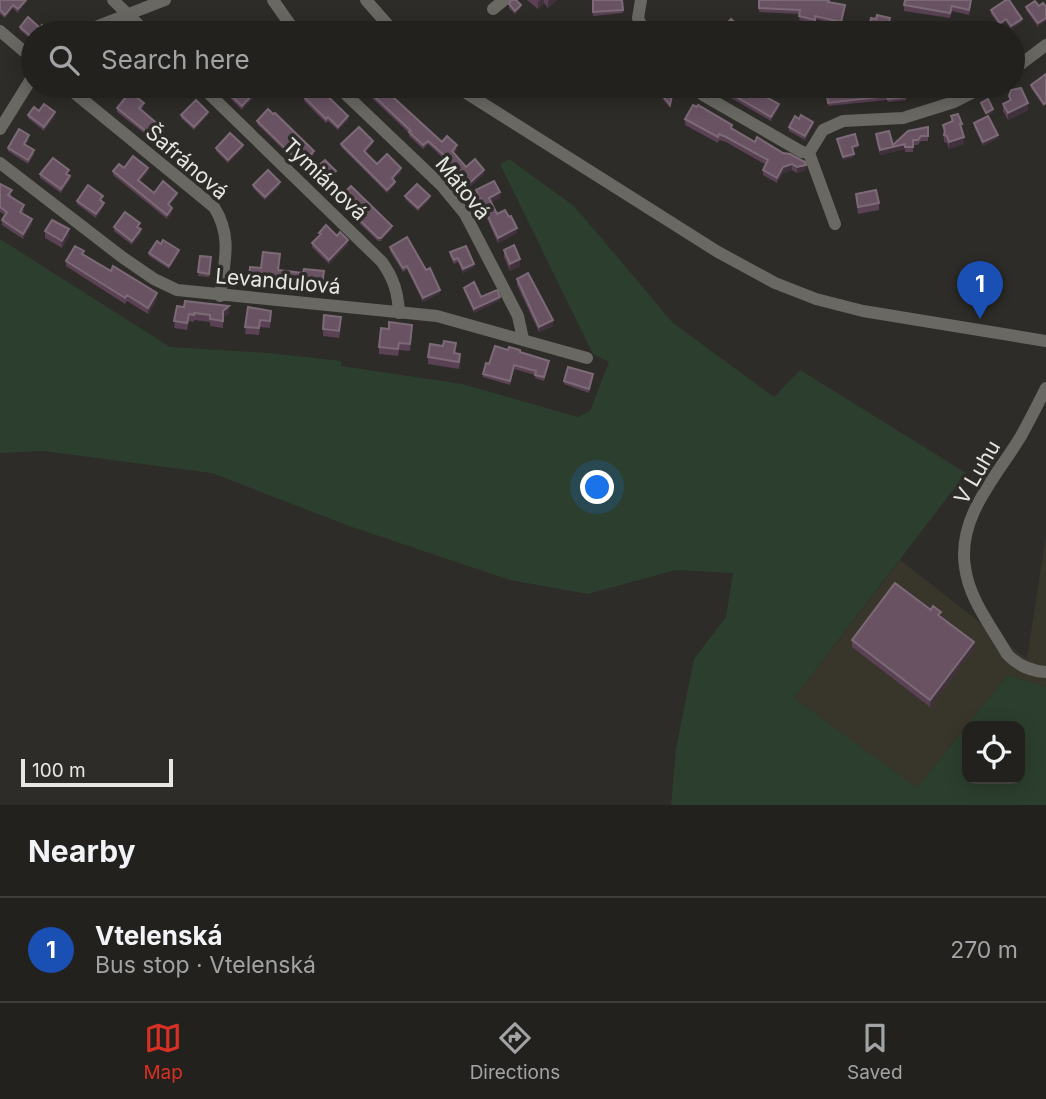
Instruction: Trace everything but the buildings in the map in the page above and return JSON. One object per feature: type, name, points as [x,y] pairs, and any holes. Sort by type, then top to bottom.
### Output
[{"type":"street","points":[[113,0],[134,21]]},
{"type":"street","points":[[110,21],[165,0]]},
{"type":"street","points":[[273,0],[288,21]]},
{"type":"street","points":[[366,0],[384,21]]},
{"type":"street","points":[[494,9],[504,0]]},
{"type":"street","points":[[639,21],[641,0]]},
{"type":"street","points":[[0,31],[21,49]]},
{"type":"street","points":[[1025,61],[1046,45]]},
{"type":"street","points":[[0,129],[21,95]]},
{"type":"street","name":"Šafránová","points":[[80,98],[214,207],[223,222],[226,234],[220,296]]},
{"type":"street","name":"Tymiánová","points":[[213,98],[382,262],[392,276],[398,293],[399,313]]},
{"type":"street","name":"Mátová","points":[[350,98],[442,186],[465,214],[518,316],[523,339]]},
{"type":"street","points":[[474,98],[718,252],[775,283],[816,299],[863,311],[1046,341]]},
{"type":"street","points":[[716,98],[802,152],[809,153]]},
{"type":"street","points":[[952,98],[954,102]]},
{"type":"street","points":[[809,153],[823,130],[843,121],[903,118],[962,98]]},
{"type":"street","points":[[809,153],[835,224]]},
{"type":"street","name":"Levandulová","points":[[0,163],[32,190],[154,279],[177,290],[437,316],[587,358]]},
{"type":"street","name":"V Luhu","points":[[1046,388],[1021,435],[975,509],[965,542],[964,559],[973,594],[1007,653],[1026,668],[1046,672]]},
{"type":"shaded area","points":[[1046,535],[1046,687],[1008,675],[971,721],[962,721],[962,733],[917,789],[794,698],[900,560],[1027,659]]},
{"type":"green space","points":[[509,159],[574,206],[673,323],[774,397],[800,370],[966,473],[794,698],[917,788],[962,732],[962,784],[1025,784],[1025,721],[971,721],[1008,675],[1046,687],[1046,805],[671,805],[676,748],[694,659],[726,617],[733,573],[675,570],[588,594],[510,580],[349,526],[212,473],[43,451],[0,453],[0,239],[170,347],[341,361],[341,366],[462,384],[578,417],[590,411],[609,362],[593,354],[500,164]]},
{"type":"place","name":"Vtelenská","points":[[980,319]]}]
